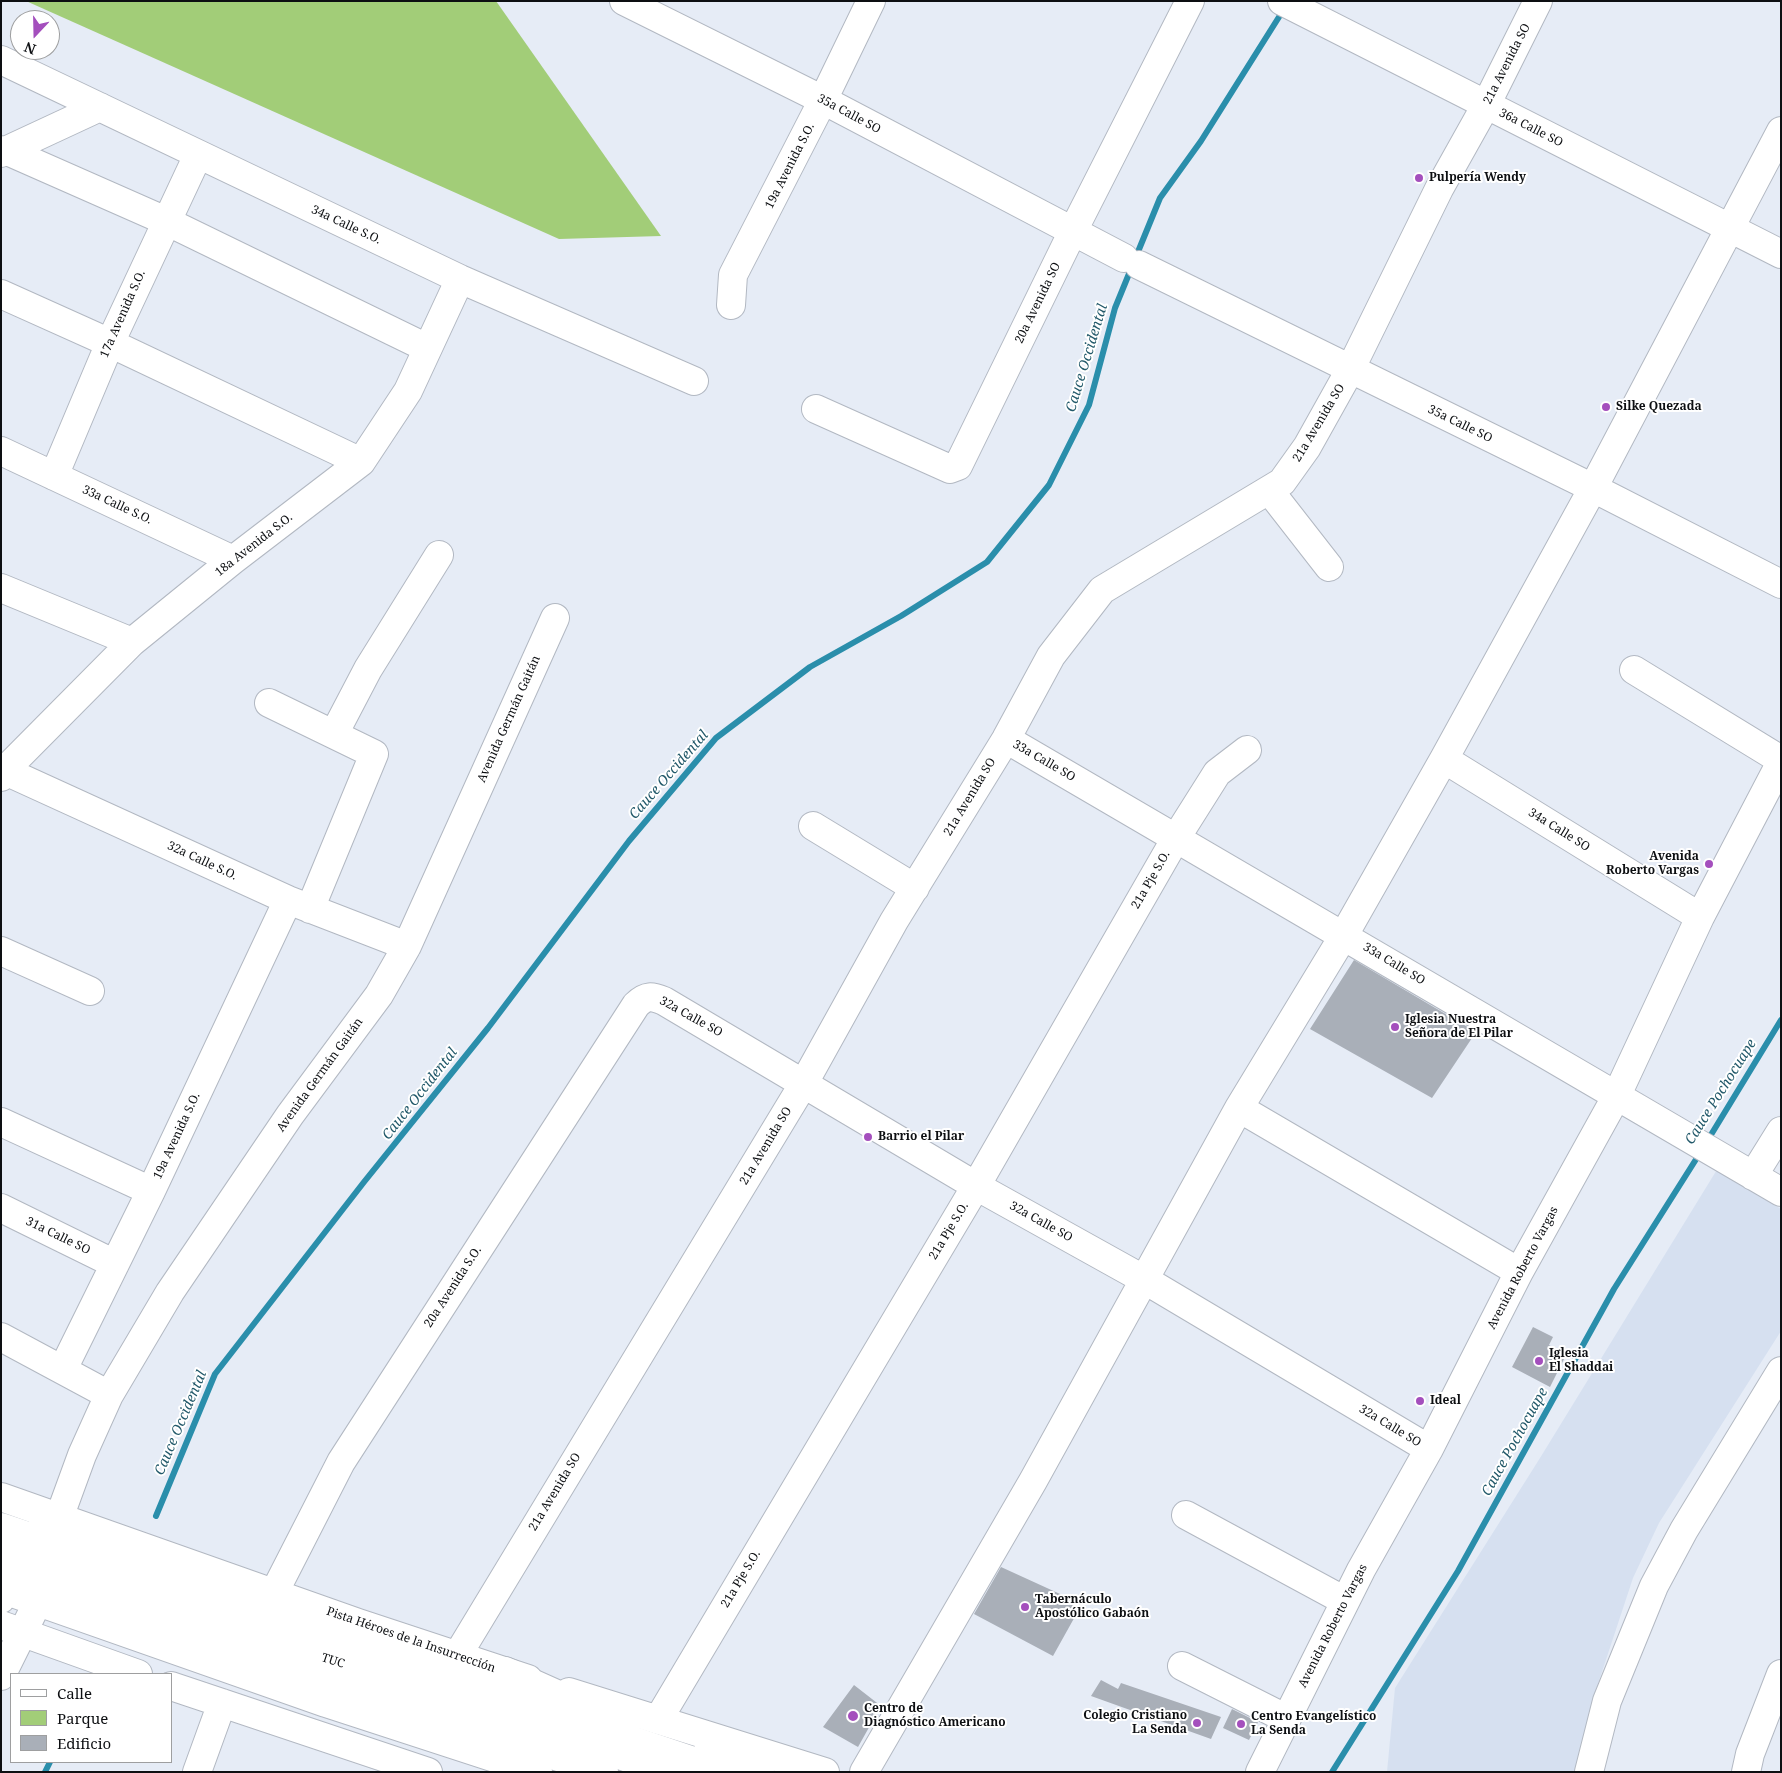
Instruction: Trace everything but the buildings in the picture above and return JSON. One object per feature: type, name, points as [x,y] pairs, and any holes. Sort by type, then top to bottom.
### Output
[{"type":"street","name":"35a Calle SO","points":[[624,1],[823,100],[1132,262],[1593,488],[1781,584]]},
{"type":"street","name":"19a Avenida S.O.","points":[[731,305],[733,275],[823,100],[871,1]]},
{"type":"street","name":"20a Avenida SO","points":[[816,409],[950,469],[958,466],[1073,232],[1190,1]]},
{"type":"street","name":"21a Avenida SO","points":[[457,1656],[804,1084],[894,921],[1006,739],[1051,656],[1102,590],[1282,482],[1307,447],[1350,370],[1439,189],[1486,105],[1538,1]]},
{"type":"street","name":"36a Calle SO","points":[[1289,5],[1781,254]]},
{"type":"street","name":"34a Calle S.O.","points":[[1,60],[460,279],[694,381]]},
{"type":"street","points":[[3,152],[100,107]]},
{"type":"street","points":[[864,1772],[1033,1481],[1238,1108],[1344,935],[1444,759],[1593,488],[1781,131]]},
{"type":"street","points":[[3,152],[166,221],[427,348]]},
{"type":"street","name":"17a Avenida S.O.","points":[[54,476],[110,343],[198,155]]},
{"type":"street","name":"18a Avenida S.O.","points":[[2,773],[132,642],[233,560],[361,462],[408,391],[460,279]]},
{"type":"street","points":[[1,294],[110,343],[361,462]]},
{"type":"street","name":"33a Calle S.O.","points":[[1,450],[233,560]]},
{"type":"street","points":[[1269,490],[1329,567]]},
{"type":"street","points":[[269,703],[334,734],[368,669],[439,555]]},
{"type":"street","points":[[1,588],[132,642]]},
{"type":"street","name":"Avenida Germán Gaitán","points":[[51,1576],[59,1518],[82,1455],[109,1395],[170,1292],[290,1115],[379,995],[407,946],[555,618]]},
{"type":"street","points":[[1634,670],[1781,761]]},
{"type":"street","name":"19a Avenida S.O.","points":[[63,1369],[151,1191],[299,905],[374,754],[334,734]]},
{"type":"street","name":"33a Calle SO","points":[[1006,739],[1344,935],[1616,1097],[1705,1145],[1781,1192]]},
{"type":"street","name":"21a Pje S.O.","points":[[658,1720],[976,1186],[1176,838],[1217,773],[1247,750]]},
{"type":"street","name":"34a Calle SO","points":[[1444,759],[1700,917]]},
{"type":"street","name":"Avenida Roberto Vargas","points":[[1260,1772],[1345,1601],[1429,1450],[1519,1272],[1616,1097],[1700,917],[1781,761]]},
{"type":"street","name":"32a Calle S.O.","points":[[2,773],[299,905],[407,946]]},
{"type":"street","points":[[813,826],[915,888]]},
{"type":"street","points":[[1,950],[90,991]]},
{"type":"street","name":"32a Calle SO","points":[[652,996],[664,1000],[976,1186],[1145,1280],[1429,1450]]},
{"type":"street","name":"20a Avenida S.O.","points":[[274,1593],[341,1462],[636,1005],[643,998],[652,996]]},
{"type":"street","points":[[1238,1108],[1519,1272]]},
{"type":"street","points":[[1,1122],[151,1191]]},
{"type":"street","points":[[1753,1176],[1781,1131]]},
{"type":"street","name":"31a Calle SO","points":[[1,1208],[115,1264]]},
{"type":"street","points":[[1,1337],[109,1395]]},
{"type":"street","points":[[1589,1772],[1607,1701],[1654,1586],[1684,1530],[1781,1371]]},
{"type":"street","name":"Pista Héroes de la Insurrección","points":[[1,1497],[457,1656],[825,1772]]},
{"type":"street","points":[[1186,1515],[1345,1601]]},
{"type":"street","points":[[10,1571],[59,1518]]},
{"type":"street","name":"Pista Héroes de la Insurrección","points":[[1,1527],[10,1571]]},
{"type":"street","name":"Pista Héroes de la Insurrección","points":[[10,1571],[51,1576],[726,1772]]},
{"type":"street","name":"Pista Héroes de la Insurrección","points":[[10,1571],[51,1576],[326,1703],[538,1772]]},
{"type":"street","points":[[1,1676],[12,1629],[51,1576]]},
{"type":"street","name":"TUC","points":[[51,1576],[221,1646],[604,1772]]},
{"type":"street","name":"TUC","points":[[51,1576],[232,1628],[586,1742],[666,1772]]},
{"type":"street","points":[[12,1629],[135,1673]]},
{"type":"street","points":[[1182,1666],[1279,1715]]},
{"type":"street","points":[[505,1672],[626,1725],[738,1761],[760,1772]]},
{"type":"street","points":[[1746,1772],[1750,1754],[1781,1674]]},
{"type":"street","points":[[172,1686],[428,1772]]},
{"type":"street","points":[[196,1772],[222,1703]]},
{"type":"shaded area","points":[[1718,1168],[1745,1188],[1781,1209],[1781,1331],[1659,1523],[1633,1578],[1593,1699],[1575,1772],[1387,1772],[1395,1688],[1540,1458]]},
{"type":"green space","points":[[26,1],[496,1],[661,236],[559,239],[60,16],[60,10],[46,10]]},
{"type":"waterway","name":"Cauce Occidental","points":[[156,1516],[215,1374],[364,1182],[488,1028],[629,841],[716,738],[810,667],[901,616],[987,562],[1049,485],[1089,405],[1115,308],[1160,198],[1201,141],[1284,9]]},
{"type":"waterway","name":"Cauce Pochocuape","points":[[1706,1143],[1781,1020]]},
{"type":"waterway","name":"Cauce Pochocuape","points":[[1332,1772],[1458,1571],[1614,1289],[1700,1153]]},
{"type":"waterway","name":"Cauce Occidental","points":[[45,1772],[50,1763]]},
{"type":"place","name":"Pulpería Wendy","points":[[1419,178]]},
{"type":"place","name":"Silke Quezada","points":[[1606,407]]},
{"type":"place","name":"Avenida Roberto Vargas","points":[[1709,864]]},
{"type":"place","name":"Iglesia Nuestra Señora de El Pilar","points":[[1395,1027]]},
{"type":"place","name":"Barrio el Pilar","points":[[868,1137]]},
{"type":"place","name":"Iglesia El Shaddai","points":[[1539,1361]]},
{"type":"place","name":"Ideal","points":[[1420,1401]]},
{"type":"place","name":"Tabernáculo Apostólico Gabaón","points":[[1025,1607]]},
{"type":"place","name":"Centro de Diagnóstico Americano","points":[[853,1716]]},
{"type":"place","name":"Colegio Cristiano La Senda","points":[[1197,1723]]},
{"type":"place","name":"Centro Evangelístico La Senda","points":[[1241,1724]]}]
